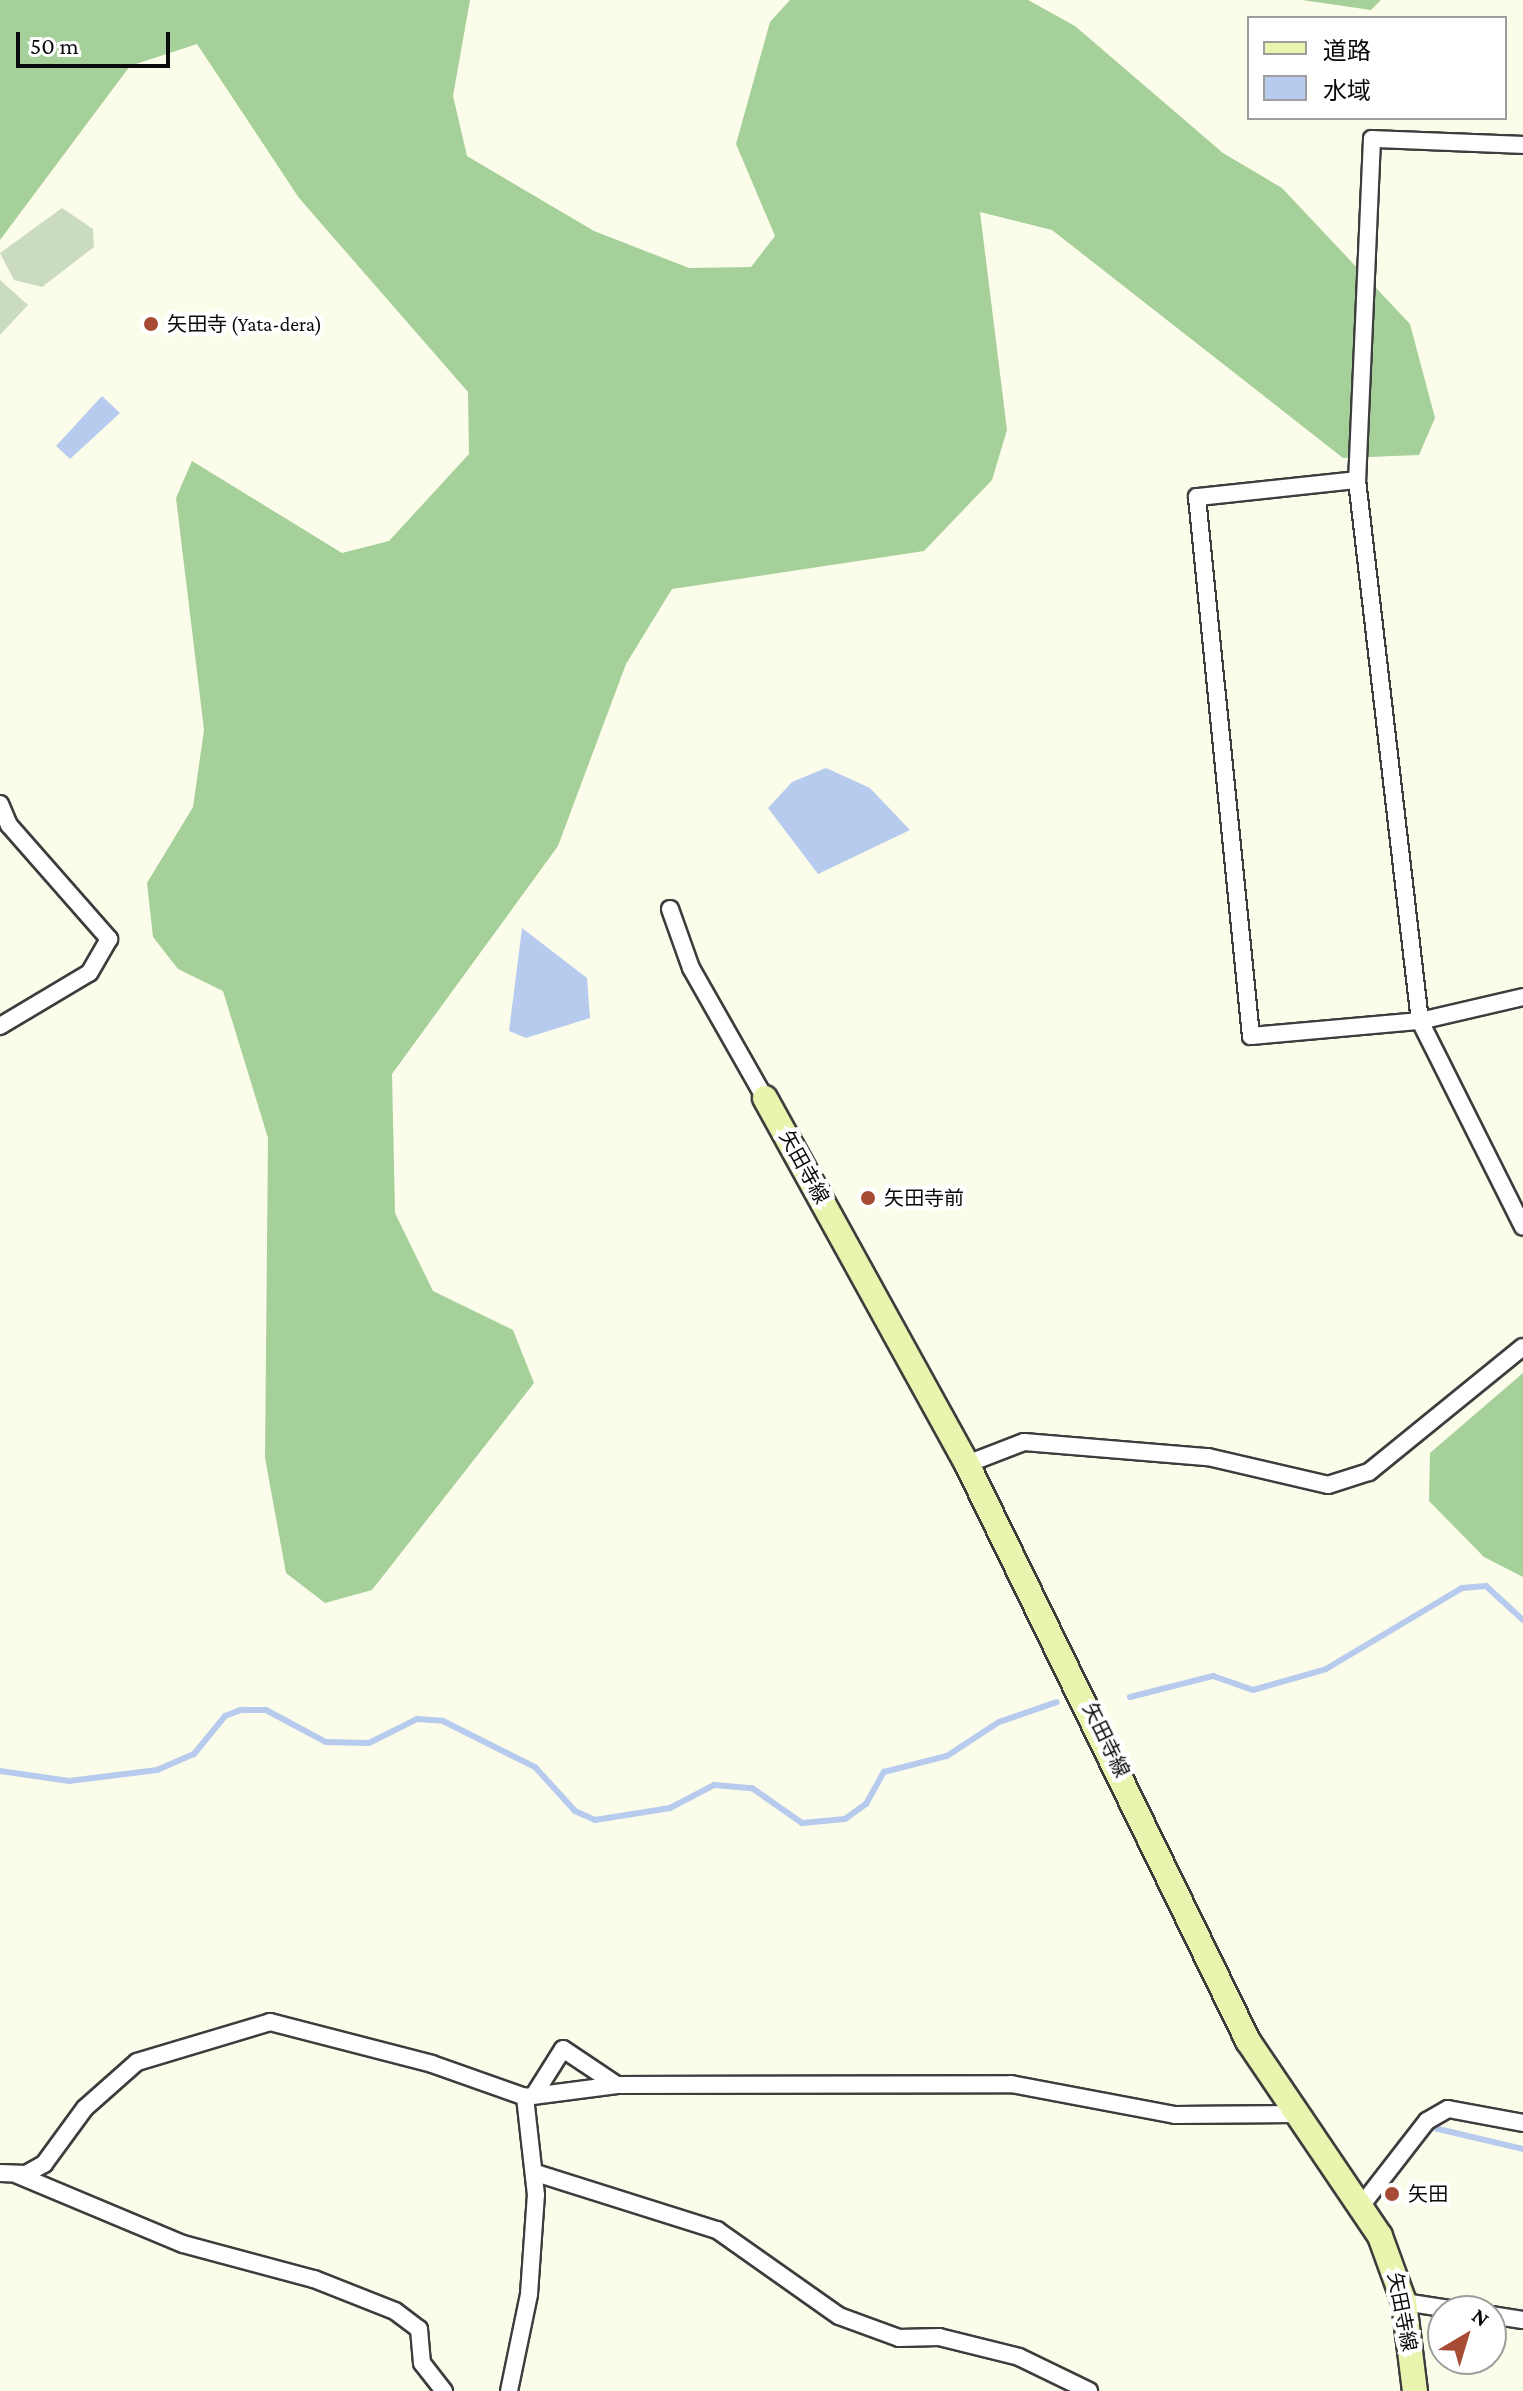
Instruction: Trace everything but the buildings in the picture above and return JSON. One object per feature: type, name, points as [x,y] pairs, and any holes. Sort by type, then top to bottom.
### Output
[{"type":"main road","name":"矢田寺線","points":[[765,1098],[967,1464],[1248,2041],[1361,2206],[1392,2261],[1404,2302],[1415,2391]]},
{"type":"street","points":[[1523,145],[1372,139],[1357,480],[1420,1021],[1523,1227]]},
{"type":"street","points":[[1357,480],[1197,497],[1251,1036],[1420,1021],[1523,997]]},
{"type":"street","points":[[0,804],[9,825],[109,939],[89,973],[0,1026]]},
{"type":"street","points":[[670,909],[691,968],[765,1098]]},
{"type":"street","points":[[967,1464],[1024,1442],[1208,1457],[1328,1485],[1369,1472],[1523,1347]]},
{"type":"street","points":[[18,2175],[44,2164],[85,2108],[137,2062],[270,2022],[432,2064],[530,2096],[617,2085],[1011,2084],[1151,2113],[1296,2114]]},
{"type":"street","points":[[509,2391],[529,2294],[536,2173],[530,2096],[563,2049],[617,2085]]},
{"type":"street","points":[[1361,2206],[1427,2121],[1448,2109],[1523,2123]]},
{"type":"street","points":[[0,2173],[18,2175],[192,2247],[314,2279],[395,2311],[419,2329],[422,2363],[444,2391]]},
{"type":"street","points":[[536,2173],[717,2230],[839,2316],[899,2338],[939,2337],[1019,2357],[1072,2386],[1089,2391]]},
{"type":"street","points":[[1404,2302],[1427,2306]]},
{"type":"green space","points":[[0,0],[470,0],[453,96],[467,156],[594,231],[689,268],[751,267],[775,236],[736,144],[770,22],[790,0],[1028,0],[1075,26],[1223,153],[1282,188],[1410,324],[1435,418],[1419,455],[1343,458],[1052,230],[980,212],[1007,430],[992,480],[924,551],[672,589],[626,664],[558,846],[392,1074],[395,1213],[433,1291],[513,1330],[534,1383],[372,1590],[325,1603],[286,1573],[265,1458],[268,1138],[223,991],[178,969],[153,937],[147,883],[193,807],[204,730],[176,498],[192,461],[342,553],[389,541],[469,454],[468,392],[299,198],[197,44],[130,66],[0,240]]},
{"type":"green space","points":[[1302,0],[1381,0],[1371,10]]},
{"type":"green space","points":[[62,208],[93,229],[94,247],[42,287],[14,280],[0,253]]},
{"type":"green space","points":[[0,280],[28,305],[0,335]]},
{"type":"green space","points":[[1523,1373],[1523,1577],[1484,1557],[1429,1501],[1430,1453]]},
{"type":"water","points":[[102,396],[120,413],[70,459],[56,446]]},
{"type":"water","points":[[826,768],[870,788],[910,830],[818,874],[768,808],[792,782]]},
{"type":"water","points":[[522,928],[587,978],[590,1018],[526,1038],[509,1031]]},
{"type":"waterway","points":[[1130,1697],[1213,1676],[1253,1690],[1326,1669],[1462,1588],[1486,1586],[1523,1620]]},
{"type":"waterway","points":[[0,1771],[69,1781],[157,1770],[194,1754],[225,1716],[241,1710],[266,1710],[326,1742],[369,1743],[417,1719],[443,1721],[535,1767],[575,1811],[595,1820],[670,1808],[714,1785],[752,1788],[802,1823],[845,1819],[866,1804],[884,1772],[947,1756],[999,1722],[1057,1702]]},
{"type":"waterway","points":[[1434,2128],[1523,2149]]},
{"type":"place","name":"矢田寺 (Yata-dera)","points":[[151,324]]},
{"type":"place","name":"矢田寺前","points":[[868,1198]]},
{"type":"place","name":"矢田","points":[[1392,2194]]}]
